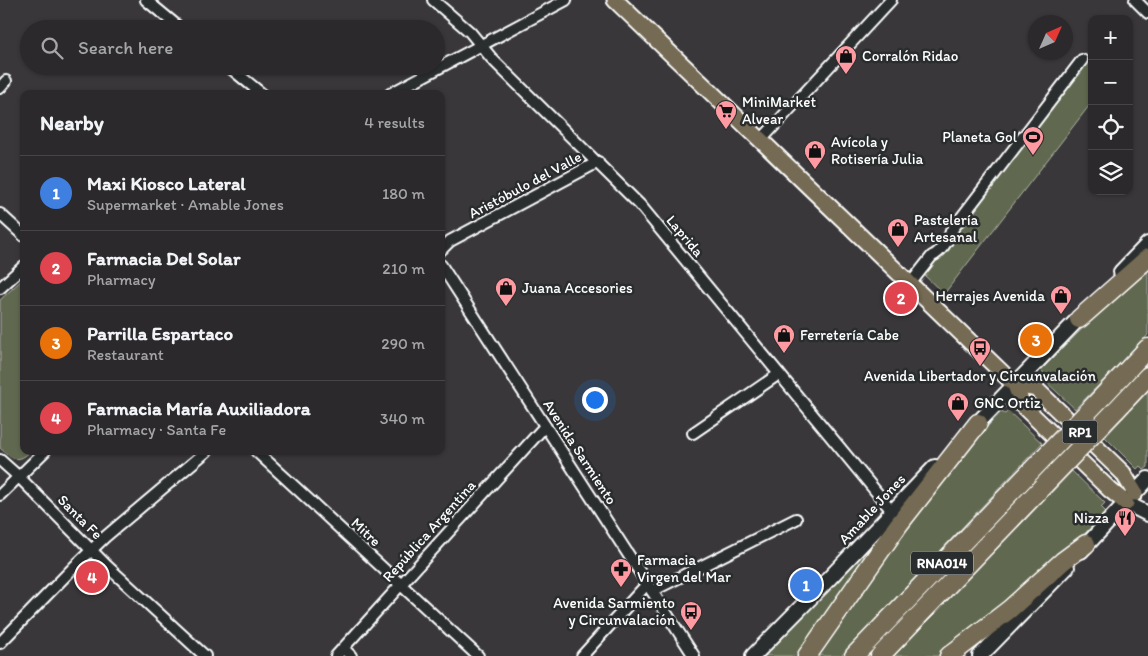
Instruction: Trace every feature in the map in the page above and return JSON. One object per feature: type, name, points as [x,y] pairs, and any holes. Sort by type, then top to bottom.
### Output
[{"type":"highway","points":[[1079,320],[1148,258]]},
{"type":"highway","name":"RNA014","points":[[854,656],[1148,348]]},
{"type":"highway","name":"RNA014","points":[[880,656],[1148,376]]},
{"type":"highway","points":[[807,656],[894,531],[978,422]]},
{"type":"highway","points":[[949,656],[1010,609],[1063,561],[1086,544]]},
{"type":"main road","points":[[615,0],[1015,385]]},
{"type":"main road","name":"RP1","points":[[1015,385],[1023,406],[1110,490],[1130,498]]},
{"type":"main road","name":"RP1","points":[[1015,385],[1036,389],[1123,473],[1130,498]]},
{"type":"street","points":[[146,0],[170,20]]},
{"type":"street","name":"Laprida","points":[[433,0],[470,32],[493,60],[640,205],[892,511]]},
{"type":"street","points":[[445,64],[566,0]]},
{"type":"street","points":[[760,140],[892,0]]},
{"type":"street","points":[[1135,0],[1147,9]]},
{"type":"street","points":[[910,284],[950,237],[951,231],[1082,60]]},
{"type":"street","points":[[239,75],[257,90]]},
{"type":"street","points":[[397,90],[425,75]]},
{"type":"street","name":"Aristóbulo del Valle","points":[[445,246],[598,162]]},
{"type":"street","points":[[0,214],[20,232]]},
{"type":"street","name":"Amable Jones","points":[[753,656],[1079,320],[1111,282],[1148,244]]},
{"type":"street","points":[[0,288],[20,270]]},
{"type":"street","name":"Avenida Sarmiento","points":[[445,271],[694,656]]},
{"type":"street","points":[[693,433],[779,374]]},
{"type":"street","name":"República Argentina","points":[[339,652],[545,426]]},
{"type":"street","points":[[0,495],[42,455]]},
{"type":"street","points":[[0,643],[91,551],[202,455]]},
{"type":"street","name":"Mitre","points":[[260,455],[478,656]]},
{"type":"street","name":"Santa Fe","points":[[0,460],[91,551],[205,656]]},
{"type":"street","points":[[980,656],[1040,596],[1086,544],[1148,480]]},
{"type":"street","name":"RP1","points":[[1130,498],[1148,513]]},
{"type":"street","points":[[582,656],[650,588],[796,519]]},
{"type":"street","points":[[339,652],[351,656]]},
{"type":"green space","name":"Planeta Gol","points":[[1088,61],[1088,107],[944,294],[924,275]]},
{"type":"green space","points":[[1148,263],[1148,335],[1075,409],[1041,377],[1044,373],[1041,370]]},
{"type":"green space","points":[[20,282],[20,455],[26,455],[18,459],[11,457],[0,448],[0,300]]},
{"type":"green space","points":[[1148,391],[1148,467],[1144,470],[1140,466],[1137,469],[1105,437]]},
{"type":"green space","points":[[1008,411],[1042,443],[841,656],[813,656],[953,464],[1001,412],[1005,414]]},
{"type":"green space","points":[[1072,471],[1105,503],[1101,507],[1106,512],[1063,556],[944,656],[894,656]]},
{"type":"green space","points":[[916,493],[799,656],[764,656]]},
{"type":"place","name":"Corralón Ridao","points":[[846,75]]},
{"type":"place","name":"MiniMarket Alvear","points":[[726,130]]},
{"type":"place","name":"Planeta Gol","points":[[1033,156]]},
{"type":"place","name":"Avícola y Rotisería Julia","points":[[815,170]]},
{"type":"place","name":"Pastelería Artesanal","points":[[898,248]]},
{"type":"place","name":"Farmacia Del Solar","points":[[901,298]]},
{"type":"place","name":"Juana Accesories","points":[[506,307]]},
{"type":"place","name":"Herrajes Avenida","points":[[1061,315]]},
{"type":"place","name":"Parrilla Espartaco","points":[[1036,340]]},
{"type":"place","name":"Ferretería Cabe","points":[[784,354]]},
{"type":"place","name":"Avenida Libertador y Circunvalación","points":[[980,367]]},
{"type":"place","name":"GNC Ortiz","points":[[958,422]]},
{"type":"place","name":"Nizza","points":[[1125,537]]},
{"type":"place","name":"Farmacia María Auxiliadora","points":[[92,577]]},
{"type":"place","name":"Maxi Kiosco Lateral","points":[[806,585]]},
{"type":"place","name":"Farmacia Virgen del Mar","points":[[621,588]]},
{"type":"place","name":"Avenida Sarmiento y Circunvalación","points":[[691,631]]}]
